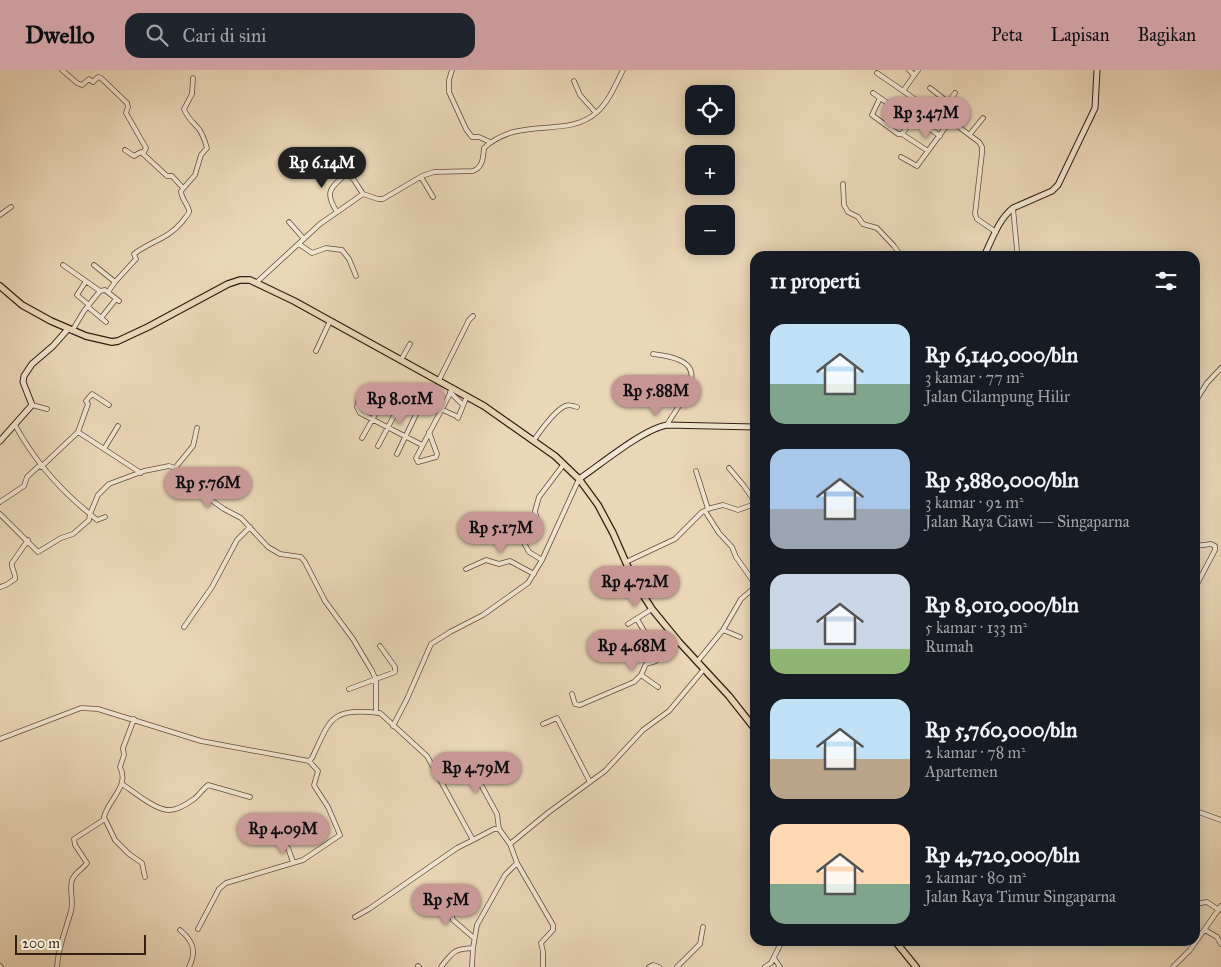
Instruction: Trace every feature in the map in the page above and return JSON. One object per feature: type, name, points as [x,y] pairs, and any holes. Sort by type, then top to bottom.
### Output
[{"type":"main road","points":[[986,251],[1004,216],[1013,208],[1052,190],[1058,185],[1095,108],[1097,70]]},
{"type":"main road","points":[[0,286],[22,304],[70,330],[100,340],[118,341],[228,284],[244,279],[257,282],[439,380],[452,390],[468,396],[534,440],[564,464],[579,479],[598,505],[638,588],[652,609],[750,722]]},
{"type":"main road","points":[[0,441],[32,405],[24,382],[27,370],[70,330]]},
{"type":"main road","points":[[579,479],[655,428],[667,425],[750,427]]},
{"type":"main road","points":[[899,946],[916,967]]},
{"type":"street","points":[[62,70],[82,85],[88,79],[94,82],[98,77],[101,78],[127,102],[126,113],[146,148],[143,154]]},
{"type":"street","points":[[452,70],[449,80],[449,92],[466,129],[472,137],[480,137],[490,142]]},
{"type":"street","points":[[347,173],[363,194],[382,199],[421,176],[434,172],[467,172],[477,170],[483,161],[484,148],[503,134],[544,126],[565,126],[580,122],[596,113],[614,89],[623,70]]},
{"type":"street","points":[[908,70],[914,75]]},
{"type":"street","points":[[903,91],[918,70]]},
{"type":"street","points":[[877,73],[922,104],[925,103],[979,142],[982,147],[975,214],[977,219],[996,232]]},
{"type":"street","points":[[108,292],[136,259],[134,254],[147,244],[160,241],[177,229],[189,213],[189,208],[181,197],[181,191],[195,175],[201,155],[206,148],[204,138],[199,129],[189,119],[184,109],[192,94],[193,78]]},
{"type":"street","points":[[574,81],[580,95],[596,113]]},
{"type":"street","points":[[930,88],[948,102]]},
{"type":"street","points":[[873,93],[940,136]]},
{"type":"street","points":[[940,114],[955,93]]},
{"type":"street","points":[[880,98],[872,116],[928,151]]},
{"type":"street","points":[[902,134],[922,104]]},
{"type":"street","points":[[970,134],[983,118]]},
{"type":"street","points":[[901,157],[917,166],[950,121]]},
{"type":"street","points":[[125,150],[134,156],[139,152],[143,154],[167,176],[172,176],[183,188]]},
{"type":"street","points":[[337,212],[331,202],[330,192],[335,182],[347,173],[352,159],[349,152]]},
{"type":"street","points":[[421,176],[433,197]]},
{"type":"street","points":[[843,184],[844,205],[848,212],[858,217],[863,224],[876,227],[898,251]]},
{"type":"street","points":[[257,282],[304,239],[363,194]]},
{"type":"street","points":[[0,215],[11,207]]},
{"type":"street","points":[[1013,208],[1017,250]]},
{"type":"street","points":[[289,222],[304,239]]},
{"type":"street","points":[[299,244],[312,253],[326,248],[342,250],[349,259],[356,276]]},
{"type":"street","points":[[63,265],[100,291],[105,290],[117,300],[101,318]]},
{"type":"street","points":[[94,265],[115,282]]},
{"type":"street","points":[[86,281],[77,295],[106,322]]},
{"type":"street","points":[[70,330],[100,291]]},
{"type":"street","points":[[439,380],[469,320],[473,316]]},
{"type":"street","points":[[316,351],[330,321]]},
{"type":"street","points":[[401,360],[410,344]]},
{"type":"street","points":[[653,354],[679,359],[686,364],[692,374],[691,386],[667,425]]},
{"type":"street","points":[[1200,394],[1221,368]]},
{"type":"street","points":[[429,432],[437,454],[436,457],[421,462],[416,461],[422,445],[441,409],[452,390],[463,406]]},
{"type":"street","points":[[378,446],[406,393],[457,417],[468,396]]},
{"type":"street","points":[[0,502],[24,486],[27,477],[78,432],[88,404],[86,401],[92,394],[109,405]]},
{"type":"street","points":[[362,438],[385,397]]},
{"type":"street","points":[[397,454],[423,400]]},
{"type":"street","points":[[358,402],[357,407],[360,414],[422,445]]},
{"type":"street","points":[[32,405],[47,409]]},
{"type":"street","points":[[534,440],[546,424],[562,408],[569,405],[578,407]]},
{"type":"street","points":[[14,425],[40,466],[62,489],[97,520],[105,517]]},
{"type":"street","points":[[104,449],[118,426]]},
{"type":"street","points":[[175,468],[193,446],[197,428]]},
{"type":"street","points":[[78,432],[141,473]]},
{"type":"street","points":[[542,560],[529,552],[519,534],[538,524],[535,511],[539,497],[564,464]]},
{"type":"street","points":[[0,514],[28,540],[37,552],[40,552],[60,538],[73,534],[88,520],[98,496],[110,484],[141,473],[170,466],[175,468],[192,487],[241,518],[258,538],[274,550],[284,556],[301,557],[306,562],[325,601],[353,639],[376,680],[376,713]]},
{"type":"street","points":[[729,468],[750,495]]},
{"type":"street","points":[[696,471],[706,510],[719,533],[732,547],[736,558],[750,579]]},
{"type":"street","points":[[393,726],[408,699],[431,644],[483,615],[528,583],[542,560],[579,479]]},
{"type":"street","points":[[626,562],[674,539],[706,510],[717,506],[724,506],[738,510],[750,505]]},
{"type":"street","points":[[184,627],[212,587],[237,540],[250,527]]},
{"type":"street","points":[[0,587],[15,579],[16,575],[12,563],[28,540]]},
{"type":"street","points":[[1200,545],[1211,544],[1215,546],[1215,550],[1200,578]]},
{"type":"street","points":[[466,569],[486,560],[499,564],[512,561],[534,574]]},
{"type":"street","points":[[697,662],[724,630],[741,599],[750,591]]},
{"type":"street","points":[[628,624],[652,609]]},
{"type":"street","points":[[637,619],[644,631]]},
{"type":"street","points":[[724,630],[740,638]]},
{"type":"street","points":[[572,694],[575,704],[580,705],[626,686],[638,679],[646,664],[656,661],[679,642]]},
{"type":"street","points":[[349,689],[395,672],[395,667],[380,646]]},
{"type":"street","points":[[510,844],[618,758],[643,730],[669,710],[704,669]]},
{"type":"street","points":[[641,675],[658,687]]},
{"type":"street","points":[[0,739],[81,708],[98,709],[201,741],[310,759],[318,771],[315,787],[328,806],[340,835],[306,858],[226,883],[219,889],[198,929]]},
{"type":"street","points":[[310,759],[328,723],[333,718],[345,713],[382,714],[427,756],[473,840]]},
{"type":"street","points":[[543,724],[556,718],[590,782]]},
{"type":"street","points":[[134,720],[123,748],[124,756],[120,766],[122,784],[105,812],[104,819],[115,840],[129,854],[142,863],[145,877]]},
{"type":"street","points":[[466,756],[497,814],[499,829],[510,844],[517,863],[553,925],[553,930],[541,943],[543,967]]},
{"type":"street","points":[[472,767],[482,763]]},
{"type":"street","points":[[122,784],[154,805],[166,810],[177,809],[190,802],[208,785],[250,797]]},
{"type":"street","points":[[1200,812],[1221,820]]},
{"type":"street","points":[[57,967],[60,944],[71,910],[71,882],[74,875],[87,863],[75,845],[74,839],[104,819]]},
{"type":"street","points":[[354,917],[369,910],[457,848],[494,829],[499,829]]},
{"type":"street","points":[[288,848],[293,862]]},
{"type":"street","points":[[472,967],[477,924],[505,875],[517,863]]},
{"type":"street","points":[[438,893],[450,910],[453,920],[474,938]]},
{"type":"street","points":[[1200,903],[1206,902],[1220,908],[1200,937]]},
{"type":"street","points":[[677,967],[702,941],[703,927]]},
{"type":"street","points":[[180,930],[190,938],[192,943],[193,960],[189,967]]},
{"type":"street","points":[[1205,930],[1217,937],[1221,944]]},
{"type":"street","points":[[764,967],[770,965],[780,946]]},
{"type":"street","points":[[1173,967],[1193,946]]},
{"type":"street","points":[[441,967],[459,949],[473,948]]},
{"type":"street","points":[[774,958],[780,967]]},
{"type":"street","points":[[649,967],[653,965],[659,967]]}]
